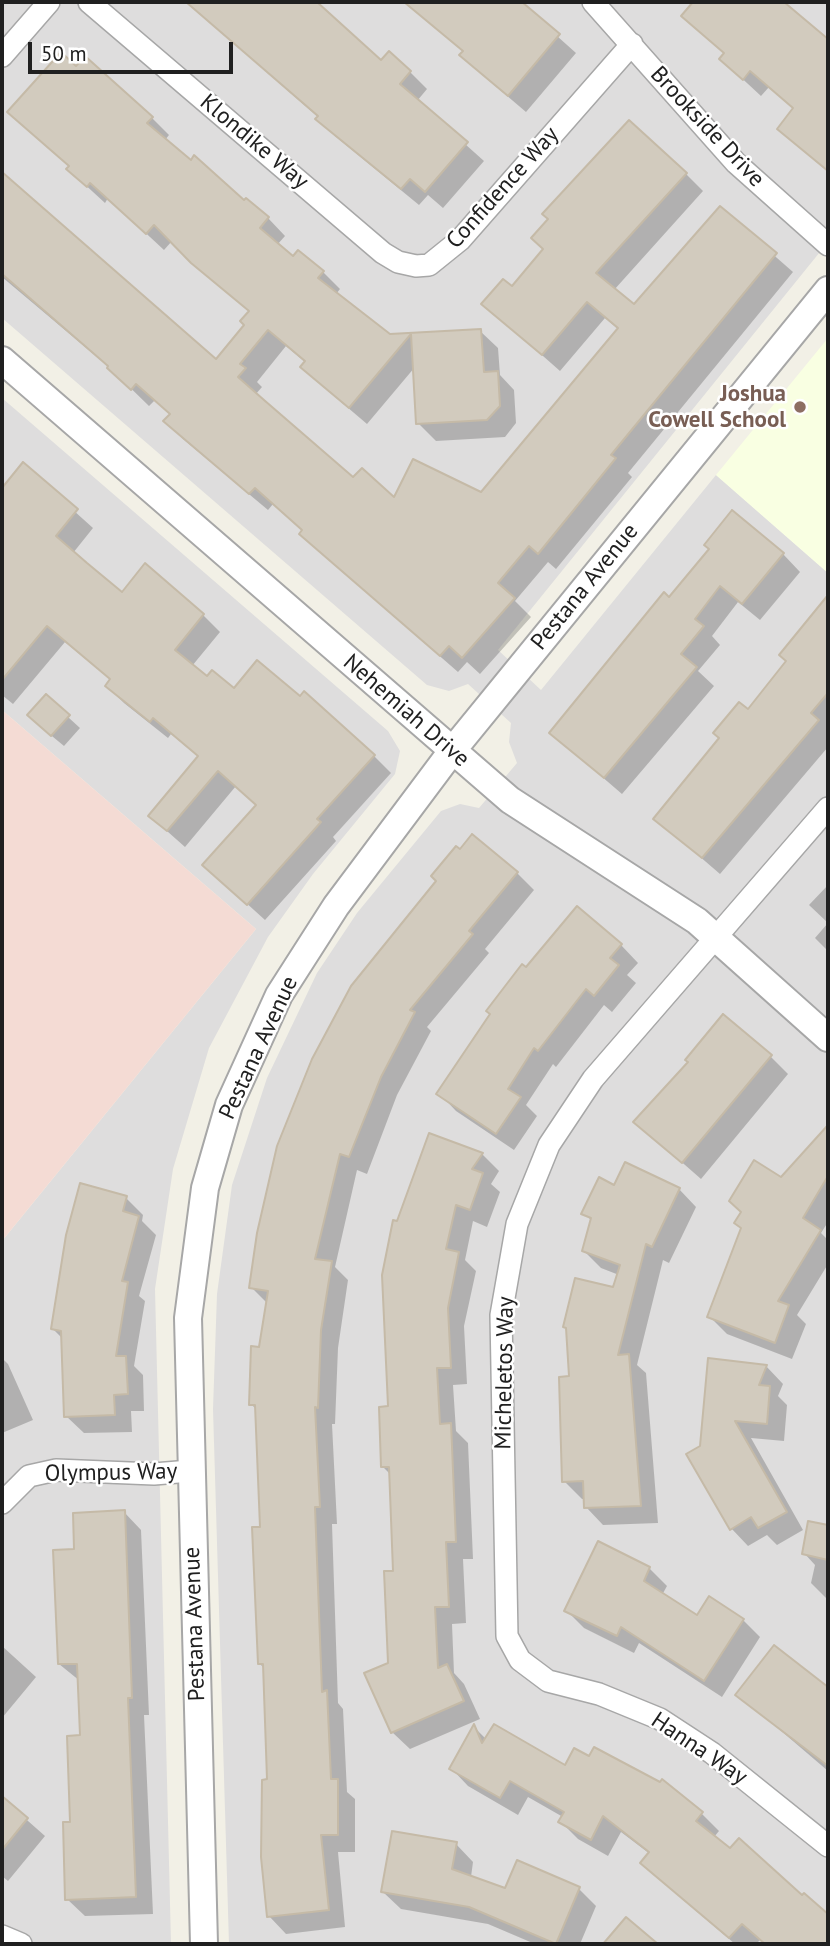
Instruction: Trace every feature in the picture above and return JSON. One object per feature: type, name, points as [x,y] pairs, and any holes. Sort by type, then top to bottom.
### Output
[{"type":"street","points":[[2,55],[48,2]]},
{"type":"street","name":"Klondike Way","points":[[89,2],[323,201]]},
{"type":"street","name":"Brookside Drive","points":[[593,2],[736,163],[828,245]]},
{"type":"street","name":"Confidence Way","points":[[323,201],[391,257],[416,266],[429,265],[460,240],[632,44]]},
{"type":"street","name":"Pestana Avenue","points":[[204,1944],[188,1318],[205,1188],[229,1105],[279,995],[336,906],[452,751],[828,290]]},
{"type":"street","name":"Nehemiah Drive","points":[[2,360],[510,800],[664,898],[713,937],[828,1038]]},
{"type":"street","name":"Micheletos Way","points":[[520,1660],[508,1636],[507,1624],[501,1315],[517,1224],[549,1145],[586,1090],[713,937],[828,808]]},
{"type":"street","name":"Olympus Way","points":[[2,1503],[29,1476],[56,1470],[154,1474],[190,1471]]},
{"type":"street","name":"Hanna Way","points":[[520,1660],[548,1681],[599,1694],[660,1719],[712,1753],[828,1846]]},
{"type":"street","points":[[2,1936],[21,1944]]},
{"type":"shaded area","points":[[2,2],[828,2],[828,242],[498,650],[541,690],[716,475],[828,573],[828,1944],[229,1944],[213,1409],[217,1294],[232,1185],[267,1078],[317,973],[357,913],[441,811],[460,804],[479,808],[517,763],[509,742],[511,723],[468,684],[449,691],[427,685],[2,318]]},
{"type":"shaded area","name":"Joshua Cowell School","points":[[828,338],[828,573],[716,475]]},
{"type":"shaded area","points":[[2,398],[388,731],[400,751],[395,774],[313,874],[268,937],[209,1048],[173,1169],[155,1289],[171,1944],[2,1944],[2,1241],[256,929],[2,710]]},
{"type":"shaded area","points":[[2,710],[256,929],[2,1241]]},
{"type":"building","points":[[186,2],[317,2],[381,60],[389,51],[411,71],[400,84],[468,142],[425,192],[410,179],[401,189],[315,119],[318,116]]},
{"type":"building","points":[[404,2],[522,2],[560,34],[508,96],[459,55],[463,51]]},
{"type":"building","points":[[693,2],[784,2],[828,39],[828,171],[777,129],[793,108],[750,71],[743,80],[719,59],[724,53],[681,16]]},
{"type":"building","points":[[61,52],[76,66],[85,56],[153,117],[147,123],[191,160],[194,155],[244,200],[246,198],[269,217],[260,228],[293,256],[298,250],[324,271],[318,278],[390,334],[481,329],[484,372],[498,371],[500,406],[487,420],[416,424],[411,334],[349,408],[300,367],[305,361],[268,330],[240,364],[246,368],[238,377],[353,477],[362,468],[394,497],[413,459],[481,492],[618,328],[587,302],[542,355],[481,304],[503,279],[512,286],[543,249],[531,238],[548,219],[542,214],[629,120],[687,173],[596,273],[634,304],[720,206],[777,253],[611,455],[616,458],[538,554],[529,546],[498,583],[515,598],[462,658],[449,646],[440,656],[299,534],[302,530],[255,488],[249,494],[163,421],[170,414],[136,384],[131,390],[107,368],[108,366],[2,274],[2,172],[216,359],[244,325],[240,321],[249,311],[191,263],[154,225],[146,234],[90,183],[87,187],[66,169],[69,166],[7,112]]},
{"type":"building","points":[[23,462],[78,509],[56,536],[87,563],[122,592],[145,563],[204,614],[175,650],[207,676],[212,670],[234,688],[257,660],[300,696],[304,691],[375,755],[317,819],[321,822],[247,905],[202,865],[256,805],[218,771],[167,831],[148,816],[198,756],[153,718],[150,722],[105,686],[110,679],[47,626],[2,680],[2,488]]},
{"type":"building","points":[[732,510],[784,553],[742,604],[720,586],[695,619],[704,626],[681,654],[697,667],[604,778],[549,733],[664,592],[669,597],[709,549],[704,545]]},
{"type":"building","points":[[828,595],[828,693],[811,713],[819,720],[702,858],[653,819],[719,738],[713,733],[739,702],[748,709],[786,661],[779,655]]},
{"type":"building","points":[[46,694],[70,715],[51,736],[27,715]]},
{"type":"building","points":[[472,834],[518,872],[469,931],[473,934],[410,1010],[415,1012],[381,1077],[349,1157],[340,1154],[315,1259],[332,1261],[321,1330],[318,1408],[315,1407],[320,1507],[315,1507],[322,1692],[327,1690],[331,1779],[338,1779],[338,1835],[321,1835],[329,1910],[267,1917],[261,1857],[262,1780],[267,1779],[263,1664],[258,1664],[252,1527],[260,1527],[255,1405],[249,1405],[251,1346],[259,1347],[268,1291],[249,1288],[257,1233],[277,1146],[312,1059],[351,986],[436,881],[431,876],[456,846],[460,849]]},
{"type":"building","points":[[577,906],[622,944],[610,958],[619,965],[594,996],[586,989],[538,1051],[534,1048],[508,1089],[521,1097],[496,1134],[436,1094],[490,1014],[486,1011],[522,964],[526,967]]},
{"type":"building","points":[[723,1014],[772,1055],[682,1163],[633,1122],[688,1062],[685,1060]]},
{"type":"building","points":[[828,1125],[828,1176],[803,1218],[821,1230],[778,1301],[789,1305],[775,1343],[707,1317],[741,1228],[734,1223],[741,1212],[729,1201],[754,1160],[781,1177]]},
{"type":"building","points":[[429,1133],[483,1153],[472,1169],[483,1173],[470,1210],[456,1205],[446,1249],[459,1252],[448,1308],[451,1368],[437,1368],[440,1424],[451,1423],[456,1542],[446,1542],[449,1607],[435,1607],[438,1668],[447,1664],[464,1701],[391,1733],[364,1673],[388,1663],[384,1571],[393,1571],[389,1467],[381,1467],[379,1407],[388,1406],[382,1275],[393,1220],[397,1221]]},
{"type":"building","points":[[625,1162],[680,1188],[652,1247],[646,1244],[618,1355],[629,1354],[641,1506],[584,1508],[583,1481],[562,1482],[559,1377],[569,1376],[566,1328],[563,1327],[575,1278],[613,1287],[620,1265],[582,1251],[591,1218],[581,1214],[599,1177],[614,1185]]},
{"type":"building","points":[[80,1183],[127,1196],[123,1211],[139,1216],[122,1281],[128,1282],[116,1356],[126,1356],[128,1394],[114,1395],[115,1415],[64,1417],[61,1331],[51,1329],[66,1235]]},
{"type":"building","points":[[708,1358],[767,1365],[759,1385],[770,1386],[767,1424],[735,1421],[787,1512],[758,1528],[751,1517],[730,1530],[686,1454],[700,1446]]},
{"type":"building","points":[[125,1510],[132,1698],[128,1698],[136,1897],[65,1900],[63,1822],[70,1822],[67,1736],[80,1735],[77,1664],[58,1664],[53,1550],[74,1549],[73,1513]]},
{"type":"building","points":[[808,1521],[828,1525],[828,1560],[802,1554]]},
{"type":"building","points":[[598,1541],[650,1567],[644,1581],[697,1615],[709,1596],[744,1619],[704,1681],[621,1627],[617,1636],[564,1611]]},
{"type":"building","points":[[774,1645],[828,1687],[828,1766],[735,1695]]},
{"type":"building","points":[[474,1724],[482,1743],[494,1724],[565,1765],[574,1748],[589,1756],[594,1747],[660,1782],[662,1779],[703,1812],[696,1821],[730,1848],[739,1838],[802,1895],[804,1893],[828,1914],[828,1944],[765,1944],[742,1924],[729,1938],[640,1863],[649,1852],[603,1816],[591,1840],[558,1822],[564,1812],[510,1781],[500,1798],[449,1769]]},
{"type":"building","points":[[2,1796],[28,1818],[2,1850]]},
{"type":"building","points":[[392,1831],[457,1842],[452,1869],[505,1888],[517,1860],[580,1887],[556,1944],[469,1907],[381,1892]]},
{"type":"building","points":[[626,1917],[658,1944],[603,1944]]},
{"type":"place","name":"Joshua Cowell School","points":[[800,407]]}]
